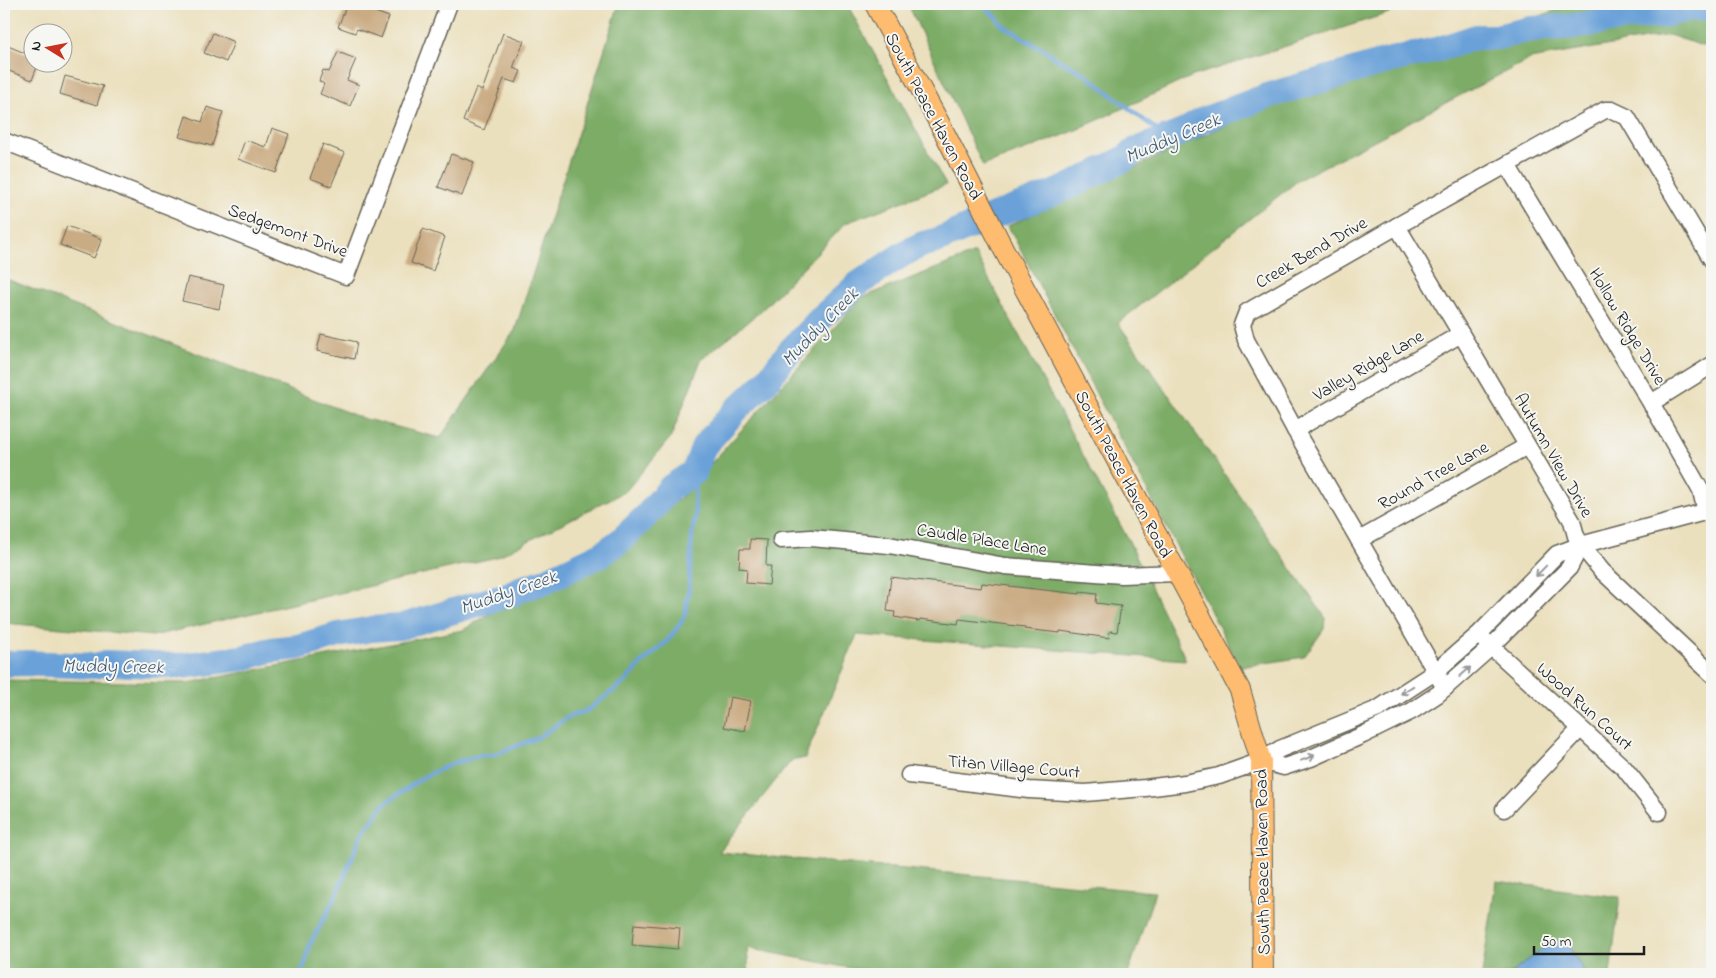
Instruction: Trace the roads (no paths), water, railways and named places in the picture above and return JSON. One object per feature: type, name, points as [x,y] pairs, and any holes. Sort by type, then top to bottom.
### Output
[{"type":"main road","name":"South Peace Haven Road","points":[[875,4],[943,130],[1004,250],[1240,690],[1262,761],[1264,974]]},
{"type":"street","name":"Sedgemont Drive","points":[[4,141],[346,276],[449,4]]},
{"type":"street","name":"Creek Bend Drive","points":[[1445,688],[1246,340],[1242,325],[1247,312],[1605,110],[1620,112],[1627,116],[1712,260]]},
{"type":"street","name":"Hollow Ridge Drive","points":[[1507,165],[1651,403],[1701,491],[1709,511]]},
{"type":"street","name":"Autumn View Drive","points":[[1397,226],[1572,521],[1576,536],[1581,545],[1602,571],[1712,674]]},
{"type":"street","name":"Valley Ridge Lane","points":[[1296,430],[1461,334]]},
{"type":"street","points":[[1651,403],[1712,365]]},
{"type":"street","name":"Round Tree Lane","points":[[1359,540],[1527,446]]},
{"type":"street","name":"Titan Village Court","points":[[909,775],[1029,790],[1085,793],[1185,783],[1219,776],[1262,761],[1280,749],[1378,709],[1435,672],[1479,634],[1557,554],[1581,545],[1709,511]]},
{"type":"street","name":"Caudle Place Lane","points":[[781,540],[811,538],[889,545],[1005,566],[1122,576],[1177,573]]},
{"type":"street","points":[[1262,761],[1284,767],[1311,758],[1364,735],[1412,711],[1445,688],[1491,647],[1569,568],[1581,545]]},
{"type":"street","name":"Wood Run Court","points":[[1479,634],[1624,768],[1659,812]]},
{"type":"street","points":[[1504,809],[1580,729]]},
{"type":"water","points":[[1553,941],[1567,943],[1585,974],[1510,974]]},
{"type":"waterway","points":[[982,4],[1001,24],[1036,46],[1041,47],[1055,58],[1085,74],[1167,138]]},
{"type":"waterway","points":[[1632,18],[1661,4]]},
{"type":"waterway","name":"Muddy Creek","points":[[4,664],[95,666],[106,663],[181,666],[242,658],[271,650],[298,647],[338,635],[372,629],[400,627],[514,593],[520,589],[543,582],[602,554],[620,541],[647,515],[671,487],[694,472],[704,446],[737,409],[766,382],[788,353],[823,316],[858,284],[903,254],[923,244],[936,241],[1064,189],[1124,159],[1136,150],[1183,132],[1201,121],[1270,95],[1391,60],[1436,50],[1476,37],[1497,37],[1531,29],[1575,26],[1642,16],[1658,16],[1687,9],[1712,7]]},
{"type":"waterway","points":[[300,974],[305,964],[310,944],[336,896],[361,836],[384,804],[425,776],[454,763],[482,755],[493,755],[537,738],[568,717],[586,711],[625,682],[641,664],[668,640],[685,614],[695,518],[694,472]]}]
